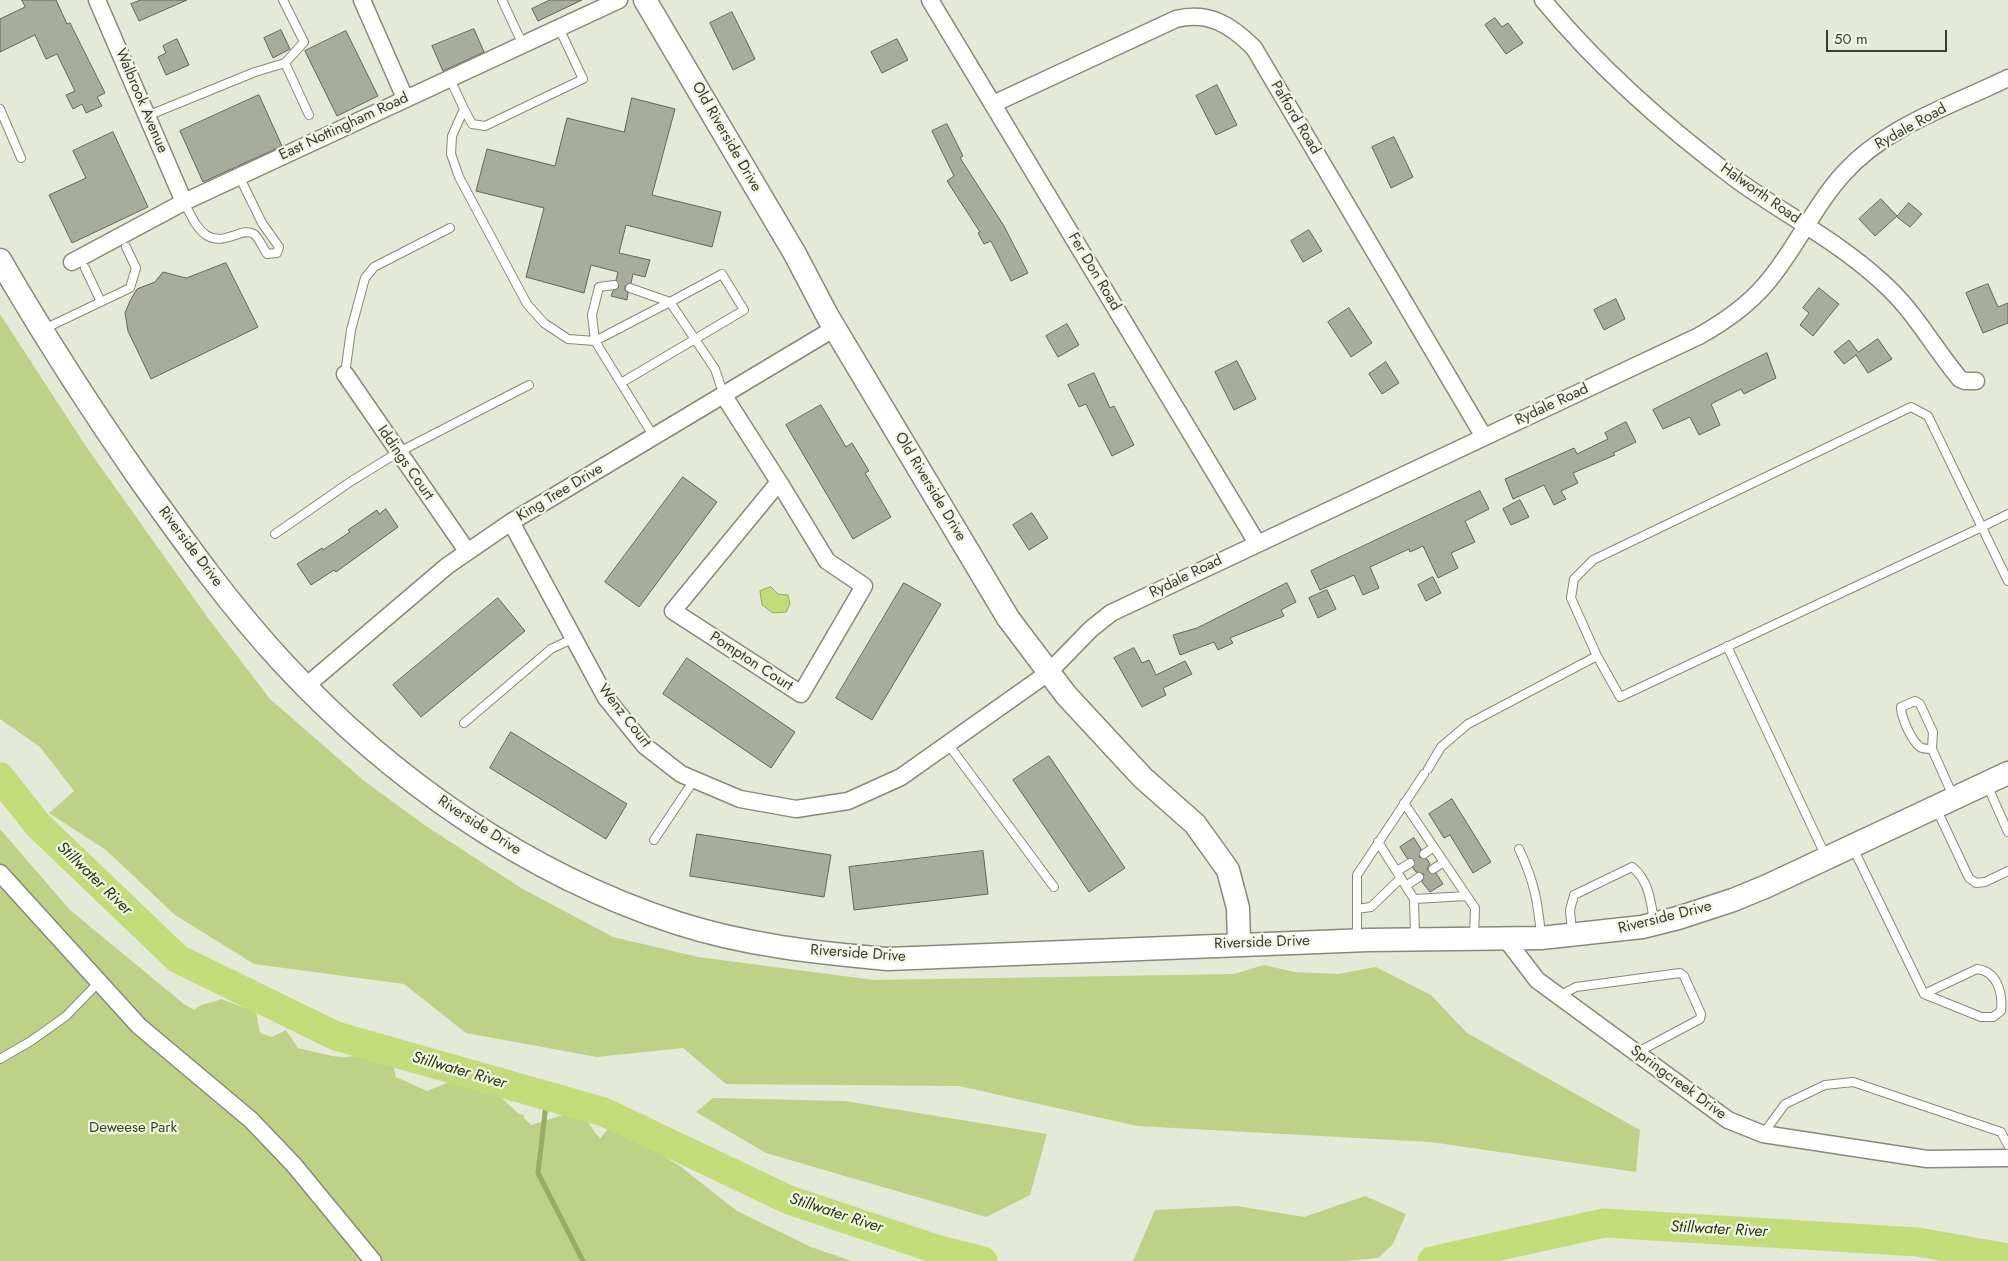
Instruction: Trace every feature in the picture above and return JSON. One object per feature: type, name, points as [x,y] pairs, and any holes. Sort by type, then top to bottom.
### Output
[{"type":"main road","name":"Old Riverside Drive","points":[[646,1],[790,246],[835,328],[1008,618],[1048,672],[1113,748],[1195,824],[1210,841],[1228,870],[1234,887],[1238,908],[1239,944]]},
{"type":"main road","name":"Riverside Drive","points":[[0,260],[97,418],[180,536],[253,629],[306,686],[377,752],[430,794],[507,846],[569,880],[613,899],[679,923],[757,943],[838,955],[888,959],[1415,938],[1542,938],[1600,933],[1654,924],[1733,900],[2008,773]]},
{"type":"street","name":"Walbrook Avenue","points":[[97,0],[184,202]]},
{"type":"street","points":[[362,0],[405,98]]},
{"type":"street","name":"East Nottingham Road","points":[[78,265],[184,202],[619,0]]},
{"type":"street","name":"Fer Don Road","points":[[930,0],[1257,543]]},
{"type":"street","name":"Halworth Road","points":[[1543,0],[1618,81],[1660,120],[1737,180],[1881,280],[1907,306],[1960,379],[1976,381]]},
{"type":"street","name":"Pafford Road","points":[[993,104],[1176,19],[1196,16],[1211,18],[1231,27],[1254,48],[1484,437]]},
{"type":"street","name":"Rydale Road","points":[[1048,672],[1091,629],[1111,613],[1699,336],[1723,322],[1765,285],[1840,176],[1882,140],[2008,78]]},
{"type":"street","name":"King Tree Drive","points":[[306,686],[467,551],[511,522],[835,328]]},
{"type":"street","name":"Iddings Court","points":[[345,374],[397,453],[467,551]]},
{"type":"street","name":"Pompton Court","points":[[724,396],[779,482],[827,561],[864,586],[800,694],[673,612],[779,482]]},
{"type":"street","name":"Wenz Court","points":[[511,522],[606,698],[645,746],[681,774],[740,800],[796,809],[848,801],[902,778],[1048,672]]},
{"type":"street","points":[[0,873],[98,983],[140,1026],[251,1120],[294,1165],[373,1261]]},
{"type":"street","name":"Springcreek Drive","points":[[1505,938],[1537,980],[1728,1120],[1763,1134],[1927,1159],[2008,1158]]},
{"type":"lane","points":[[147,116],[254,72],[285,63],[304,42],[283,0]]},
{"type":"lane","points":[[502,0],[523,45]]},
{"type":"lane","points":[[450,79],[472,124],[485,126],[583,78],[559,28]]},
{"type":"lane","points":[[285,63],[309,114]]},
{"type":"lane","points":[[0,109],[21,158]]},
{"type":"lane","points":[[464,109],[452,136],[451,154],[459,177],[526,304],[544,323],[568,339],[595,341],[722,274],[744,310],[621,384]]},
{"type":"lane","points":[[184,202],[205,234],[214,239],[224,240],[248,232],[255,234],[267,254],[277,254],[279,247],[276,239],[262,223],[239,176]]},
{"type":"lane","points":[[345,374],[351,330],[365,278],[374,266],[450,228]]},
{"type":"lane","points":[[42,330],[130,288],[136,268],[126,247]]},
{"type":"lane","points":[[78,265],[101,302]]},
{"type":"lane","points":[[614,285],[599,287],[592,315],[595,341],[654,437]]},
{"type":"lane","points":[[630,288],[670,302],[715,369],[724,396]]},
{"type":"lane","points":[[275,534],[350,482],[397,453],[529,385]]},
{"type":"lane","points":[[2008,514],[1982,527],[1620,697],[1597,656],[1571,598],[1574,579],[1594,560],[1911,407],[1928,416],[1982,527],[2008,581]]},
{"type":"lane","points":[[464,723],[551,649],[574,638]]},
{"type":"lane","points":[[1727,646],[1826,858]]},
{"type":"lane","points":[[1357,940],[1357,875],[1440,747],[1468,724],[1597,656]]},
{"type":"lane","points":[[1932,749],[1921,748],[1915,742],[1901,713],[1901,706],[1914,700],[1920,704],[1933,732],[1932,749],[1945,802],[1969,878],[1976,883],[1985,882],[2008,871]]},
{"type":"lane","points":[[948,744],[1054,887]]},
{"type":"lane","points":[[654,840],[694,780]]},
{"type":"lane","points":[[1986,783],[2008,832]]},
{"type":"lane","points":[[1404,803],[1475,908],[1474,938]]},
{"type":"lane","points":[[1378,842],[1414,899],[1415,938]]},
{"type":"lane","points":[[1852,846],[1924,994],[1981,1017],[1993,1017],[2001,1011],[2002,1000],[1994,976],[1986,970],[1977,969],[1924,994]]},
{"type":"lane","points":[[1424,854],[1434,847]]},
{"type":"lane","points":[[1519,849],[1530,873],[1538,899],[1542,938]]},
{"type":"lane","points":[[1433,869],[1444,862]]},
{"type":"lane","points":[[1357,909],[1371,908],[1410,863]]},
{"type":"lane","points":[[1572,936],[1570,910],[1574,895],[1632,868],[1640,874],[1650,896],[1654,924]]},
{"type":"lane","points":[[1406,886],[1420,877]]},
{"type":"lane","points":[[1414,899],[1467,896]]},
{"type":"lane","points":[[1559,996],[1576,987],[1675,972],[1684,976],[1702,1014],[1700,1019],[1636,1053]]},
{"type":"lane","points":[[0,1059],[31,1041],[66,1016],[98,983]]},
{"type":"lane","points":[[1763,1134],[1785,1104],[1825,1085],[1853,1082],[2000,1132],[2008,1145]]},
{"type":"green space","points":[[0,314],[85,445],[208,618],[270,699],[363,780],[423,824],[521,888],[613,937],[698,957],[874,980],[1234,974],[1264,965],[1294,972],[1338,974],[1376,967],[1431,995],[1467,1033],[1640,1130],[1636,1172],[1431,1142],[1137,1126],[959,1086],[726,1084],[683,1048],[597,1057],[466,1033],[404,984],[254,964],[175,915],[106,850],[49,813],[74,791],[40,747],[0,719]]},
{"type":"green space","name":"Deweese Park","points":[[0,829],[70,910],[184,1004],[194,1010],[221,999],[256,1012],[260,1033],[272,1037],[286,1030],[298,1048],[332,1056],[351,1057],[360,1055],[383,1044],[391,1055],[396,1077],[427,1091],[459,1078],[495,1092],[519,1114],[524,1115],[524,1118],[531,1125],[579,1110],[600,1139],[619,1115],[647,1124],[651,1148],[681,1167],[737,1211],[811,1247],[852,1261],[0,1261]]},
{"type":"green space","points":[[713,1098],[845,1101],[1047,1134],[1030,1195],[986,1217],[766,1153],[696,1112]]},
{"type":"green space","points":[[1365,1196],[1406,1214],[1393,1244],[1378,1258],[1345,1261],[1133,1261],[1155,1210],[1237,1206],[1304,1217]]},
{"type":"shaded area","points":[[771,587],[778,594],[788,595],[790,604],[786,612],[773,613],[762,605],[760,591]]},
{"type":"building","points":[[22,0],[56,0],[67,24],[70,23],[105,93],[97,97],[102,106],[86,113],[82,104],[73,109],[66,95],[75,91],[57,54],[46,59],[35,35],[0,52],[0,19],[25,7]]},
{"type":"building","points":[[141,0],[187,0],[139,21],[131,4]]},
{"type":"building","points":[[550,0],[582,0],[538,21],[532,9]]},
{"type":"building","points":[[732,12],[755,59],[733,70],[710,23]]},
{"type":"building","points":[[1495,18],[1502,27],[1508,23],[1523,43],[1506,54],[1485,25]]},
{"type":"building","points":[[474,29],[484,52],[443,71],[432,46]]},
{"type":"building","points":[[281,30],[290,49],[273,58],[264,38]]},
{"type":"building","points":[[346,31],[378,96],[337,116],[305,51]]},
{"type":"building","points":[[177,39],[189,65],[166,75],[158,57],[166,53],[163,46]]},
{"type":"building","points":[[897,39],[908,60],[882,73],[871,52]]},
{"type":"building","points":[[1217,85],[1237,125],[1216,135],[1196,96]]},
{"type":"building","points":[[259,95],[282,146],[203,182],[180,131]]},
{"type":"building","points":[[632,98],[675,109],[652,195],[721,212],[712,247],[626,225],[619,253],[650,260],[645,277],[633,274],[631,283],[625,286],[625,290],[628,293],[627,300],[611,296],[613,291],[619,287],[616,280],[618,272],[591,265],[584,293],[526,277],[544,208],[476,191],[487,149],[555,166],[567,118],[624,132]]},
{"type":"building","points":[[947,124],[963,156],[960,158],[1004,226],[1028,273],[1011,281],[991,241],[984,244],[978,233],[980,232],[947,181],[954,176],[932,131]]},
{"type":"building","points":[[113,132],[148,207],[72,243],[49,195],[86,178],[73,151]]},
{"type":"building","points":[[1394,137],[1413,177],[1391,188],[1372,147]]},
{"type":"building","points":[[1881,199],[1897,216],[1875,236],[1859,219]]},
{"type":"building","points":[[1909,203],[1922,214],[1910,227],[1897,217]]},
{"type":"building","points":[[1309,230],[1322,251],[1303,262],[1291,241]]},
{"type":"building","points":[[226,263],[258,327],[151,379],[128,331],[125,313],[137,289],[155,282],[163,272],[186,278]]},
{"type":"building","points":[[1988,284],[1998,307],[2008,303],[2008,323],[1983,333],[1966,293]]},
{"type":"building","points":[[1819,288],[1839,304],[1813,336],[1800,325],[1809,313],[1803,308]]},
{"type":"building","points":[[1616,299],[1625,319],[1604,330],[1594,310]]},
{"type":"building","points":[[1349,308],[1372,343],[1351,357],[1328,322]]},
{"type":"building","points":[[1067,324],[1079,345],[1058,357],[1046,336]]},
{"type":"building","points":[[1878,339],[1892,359],[1868,373],[1856,355],[1844,364],[1834,352],[1849,340],[1858,352]]},
{"type":"building","points":[[1767,353],[1776,378],[1744,394],[1741,389],[1711,404],[1720,425],[1699,435],[1690,417],[1663,429],[1653,410]]},
{"type":"building","points":[[1237,361],[1256,399],[1234,410],[1215,372]]},
{"type":"building","points":[[1386,362],[1399,383],[1382,394],[1369,374]]},
{"type":"building","points":[[1094,373],[1110,408],[1114,406],[1134,445],[1112,456],[1086,404],[1079,407],[1068,385]]},
{"type":"building","points":[[821,405],[846,447],[852,443],[869,471],[865,473],[891,517],[853,539],[786,425]]},
{"type":"building","points":[[1626,422],[1636,442],[1613,453],[1615,455],[1573,473],[1578,483],[1561,491],[1566,499],[1554,505],[1544,485],[1513,499],[1505,479],[1574,448],[1577,454],[1608,439],[1605,433]]},
{"type":"building","points":[[683,477],[717,502],[639,607],[605,582]]},
{"type":"building","points":[[1480,491],[1489,509],[1465,521],[1475,542],[1451,553],[1458,568],[1438,578],[1423,546],[1410,552],[1409,549],[1370,567],[1379,588],[1363,595],[1354,575],[1320,590],[1311,571]]},
{"type":"building","points":[[1520,500],[1529,517],[1511,525],[1503,509]]},
{"type":"building","points":[[386,509],[398,527],[336,572],[334,570],[311,585],[297,564],[350,532],[348,530],[377,510],[379,514]]},
{"type":"building","points":[[1032,513],[1048,538],[1029,550],[1013,525]]},
{"type":"building","points":[[1433,577],[1441,593],[1426,601],[1418,585]]},
{"type":"building","points":[[904,583],[941,604],[872,720],[836,698]]},
{"type":"building","points":[[1287,583],[1296,602],[1281,610],[1284,616],[1230,638],[1233,643],[1218,650],[1214,642],[1180,655],[1173,635],[1197,628]]},
{"type":"building","points":[[1327,590],[1336,609],[1318,618],[1309,598]]},
{"type":"building","points":[[498,598],[525,631],[421,717],[393,685]]},
{"type":"building","points":[[1134,648],[1142,663],[1149,660],[1156,675],[1185,661],[1192,674],[1163,688],[1166,695],[1142,707],[1114,658]]},
{"type":"building","points":[[687,658],[795,732],[771,768],[663,694]]},
{"type":"building","points":[[511,732],[627,804],[606,839],[490,768]]},
{"type":"building","points":[[1049,756],[1125,868],[1089,892],[1013,780]]},
{"type":"building","points":[[1452,799],[1491,862],[1473,873],[1450,835],[1444,838],[1429,814]]},
{"type":"building","points":[[697,834],[831,855],[824,897],[690,876]]},
{"type":"building","points":[[1414,838],[1421,849],[1419,857],[1427,859],[1430,864],[1427,869],[1429,872],[1436,873],[1443,884],[1430,892],[1422,882],[1424,874],[1416,872],[1413,868],[1414,860],[1407,858],[1400,847]]},
{"type":"building","points":[[983,851],[988,894],[854,910],[849,867]]},
{"type":"waterway","name":"Stillwater River","points":[[0,777],[38,825],[178,959],[336,1036],[604,1112],[789,1200],[936,1249],[983,1261]]},
{"type":"waterway","points":[[547,1096],[538,1173],[583,1261]]},
{"type":"waterway","name":"Stillwater River","points":[[1432,1261],[1604,1223],[1918,1242],[2008,1258]]}]
